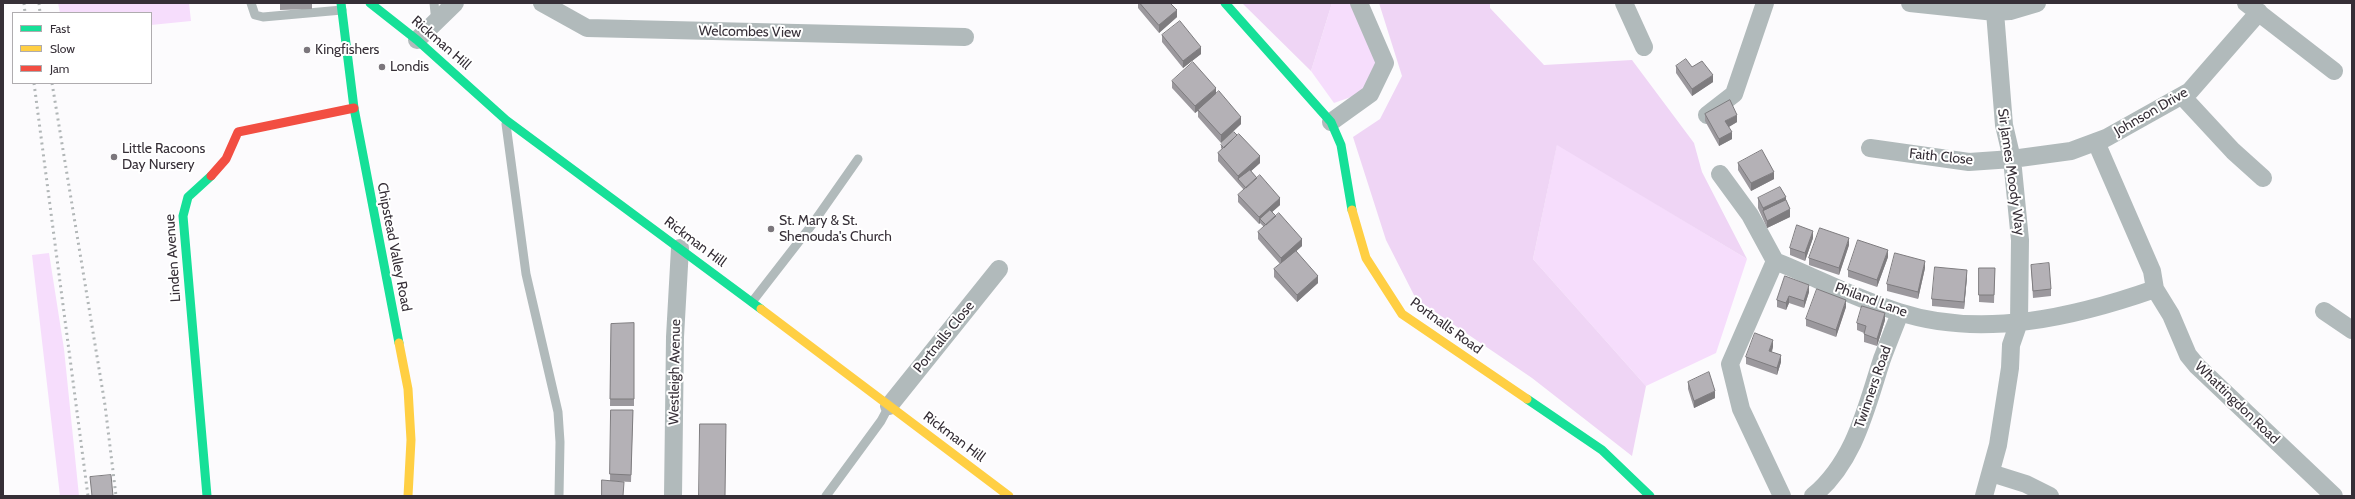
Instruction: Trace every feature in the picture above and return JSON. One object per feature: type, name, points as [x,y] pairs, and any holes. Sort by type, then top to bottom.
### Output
[{"type":"street","name":"Rickman Hill","points":[[370,3],[417,40],[506,120],[680,248],[1009,496]]},
{"type":"street","points":[[417,40],[455,3]]},
{"type":"street","name":"Welcombes View","points":[[542,3],[587,28],[965,37]]},
{"type":"street","name":"Portnalls Road","points":[[1225,3],[1331,122],[1341,145],[1350,198],[1366,258],[1402,314],[1602,450],[1650,496]]},
{"type":"street","points":[[1331,122],[1370,94],[1385,63],[1359,3]]},
{"type":"street","points":[[1624,3],[1644,47]]},
{"type":"street","points":[[1707,115],[1734,94],[1765,3]]},
{"type":"street","points":[[1910,3],[1995,12],[2010,11],[2037,3]]},
{"type":"street","name":"Chipstead Valley Road","points":[[341,7],[354,108],[408,389],[411,440],[408,496]]},
{"type":"street","points":[[2252,7],[2334,71]]},
{"type":"street","name":"Johnson Drive","points":[[2012,159],[2071,151],[2096,142],[2190,91],[2252,7]]},
{"type":"street","name":"Sir James Moody Way","points":[[1984,496],[1991,473],[2005,400],[2011,344],[2019,322],[2020,240],[2012,159],[2004,125],[1995,12]]},
{"type":"street","points":[[2182,96],[2233,151],[2263,178]]},
{"type":"street","name":"Linden Avenue","points":[[207,496],[183,216],[184,205],[188,195],[195,187],[225,162],[238,132],[250,128],[354,108]]},
{"type":"street","name":"Whattingdon Road","points":[[2096,142],[2152,271],[2154,289],[2171,315],[2188,355],[2197,366],[2334,496]]},
{"type":"street","name":"Faith Close","points":[[1870,148],[1969,162],[2012,159]]},
{"type":"street","points":[[1720,174],[1750,215],[1775,261],[1730,364],[1741,410],[1782,496]]},
{"type":"street","name":"Westleigh Avenue","points":[[673,496],[675,337],[680,248]]},
{"type":"street","name":"Philand Lane","points":[[1775,261],[1871,303],[1900,313],[1936,320],[1972,324],[2019,322],[2079,312],[2154,289]]},
{"type":"street","name":"Portnalls Close","points":[[889,406],[999,269]]},
{"type":"street","points":[[2324,311],[2352,330]]},
{"type":"street","name":"Twinners Road","points":[[1813,496],[1827,484],[1842,462],[1865,418],[1883,358],[1900,313]]},
{"type":"street","points":[[1991,473],[2026,484],[2050,496]]},
{"type":"lane","points":[[251,3],[255,15],[263,18],[341,7]]},
{"type":"lane","points":[[434,3],[436,22]]},
{"type":"lane","points":[[506,120],[526,274],[558,412],[560,442],[559,496]]},
{"type":"lane","points":[[752,302],[812,226],[858,159]]},
{"type":"lane","points":[[826,496],[881,421],[889,406]]},
{"type":"shaded area","points":[[58,3],[189,3],[191,21],[152,25],[152,12],[60,12]]},
{"type":"shaded area","points":[[1242,3],[1332,3],[1311,71]]},
{"type":"shaded area","points":[[1332,3],[1353,3],[1377,62],[1365,92],[1334,103],[1311,71]]},
{"type":"shaded area","points":[[1379,3],[1490,3],[1490,8],[1544,65],[1632,60],[1694,143],[1702,172],[1747,259],[1557,145],[1533,259],[1646,386],[1632,456],[1532,378],[1416,299],[1386,240],[1353,137],[1380,119],[1402,76]]},
{"type":"shaded area","points":[[1557,144],[1747,259],[1716,353],[1646,386],[1533,259]]},
{"type":"shaded area","points":[[49,253],[64,349],[79,496],[60,496],[32,255]]},
{"type":"building","points":[[1140,3],[1170,3],[1177,10],[1159,25]]},
{"type":"building","points":[[1180,21],[1201,47],[1183,61],[1162,35]]},
{"type":"building","points":[[1686,59],[1692,67],[1702,61],[1713,75],[1692,89],[1676,66]]},
{"type":"building","points":[[1193,62],[1216,88],[1195,106],[1172,81]]},
{"type":"building","points":[[1219,91],[1241,117],[1221,135],[1198,110]]},
{"type":"building","points":[[1730,100],[1737,115],[1725,121],[1732,132],[1719,139],[1705,114]]},
{"type":"building","points":[[1234,132],[1237,135],[1224,148],[1221,145]]},
{"type":"building","points":[[1239,134],[1260,156],[1238,176],[1218,153]]},
{"type":"building","points":[[1762,150],[1774,172],[1751,183],[1738,163]]},
{"type":"building","points":[[1250,170],[1257,178],[1246,188],[1238,179]]},
{"type":"building","points":[[1260,175],[1280,198],[1259,217],[1238,195]]},
{"type":"building","points":[[1780,187],[1786,197],[1763,208],[1758,198]]},
{"type":"building","points":[[1786,200],[1790,209],[1767,221],[1763,211]]},
{"type":"building","points":[[1270,210],[1276,216],[1266,225],[1260,219]]},
{"type":"building","points":[[1279,213],[1302,239],[1281,258],[1258,232]]},
{"type":"building","points":[[1797,225],[1813,231],[1805,253],[1790,248]]},
{"type":"building","points":[[1820,228],[1849,238],[1839,268],[1809,258]]},
{"type":"building","points":[[1858,240],[1888,250],[1877,280],[1848,270]]},
{"type":"building","points":[[1296,251],[1318,276],[1297,295],[1274,269]]},
{"type":"building","points":[[1895,253],[1925,261],[1918,292],[1887,284]]},
{"type":"building","points":[[2049,263],[2051,289],[2033,291],[2031,265]]},
{"type":"building","points":[[1935,267],[1967,270],[1964,302],[1932,299]]},
{"type":"building","points":[[1979,268],[1995,268],[1994,295],[1979,295]]},
{"type":"building","points":[[1785,276],[1809,285],[1804,301],[1789,296],[1786,303],[1777,300]]},
{"type":"building","points":[[1817,289],[1846,300],[1836,330],[1806,319]]},
{"type":"building","points":[[1862,306],[1885,313],[1877,339],[1864,334],[1866,326],[1857,323]]},
{"type":"building","points":[[634,323],[634,399],[610,399],[611,324]]},
{"type":"building","points":[[1755,333],[1773,340],[1769,351],[1781,355],[1777,368],[1746,357]]},
{"type":"building","points":[[1709,372],[1715,391],[1694,401],[1688,382]]},
{"type":"building","points":[[611,410],[633,410],[631,475],[610,474]]},
{"type":"building","points":[[700,424],[726,424],[725,496],[699,496]]},
{"type":"building","points":[[111,475],[113,496],[92,496],[90,477]]},
{"type":"building","points":[[602,480],[624,482],[623,496],[602,496]]},
{"type":"railway","points":[[24,3],[25,12]]},
{"type":"railway","points":[[39,3],[40,12]]},
{"type":"railway","points":[[34,84],[88,496]]},
{"type":"railway","points":[[52,84],[105,405],[116,496]]},
{"type":"traffic: fast","points":[[341,3],[354,108],[399,343]]},
{"type":"traffic: fast","points":[[370,3],[417,40],[506,120],[761,309]]},
{"type":"traffic: fast","points":[[1225,3],[1331,122],[1341,145],[1352,210]]},
{"type":"traffic: fast","points":[[207,496],[183,216],[188,197],[211,176]]},
{"type":"traffic: fast","points":[[1527,399],[1602,450],[1650,496]]},
{"type":"traffic: slow","points":[[1352,210],[1366,258],[1402,314],[1527,399]]},
{"type":"traffic: slow","points":[[761,309],[1009,496]]},
{"type":"traffic: slow","points":[[399,343],[408,389],[411,440],[408,496]]},
{"type":"traffic: jam","points":[[211,176],[226,159],[238,132],[354,108]]},
{"type":"place","name":"Kingfishers","points":[[307,50]]},
{"type":"place","name":"Londis","points":[[382,67]]},
{"type":"place","name":"Little Racoons Day Nursery","points":[[114,157]]},
{"type":"place","name":"St. Mary & St. Shenouda's Church","points":[[771,229]]}]
